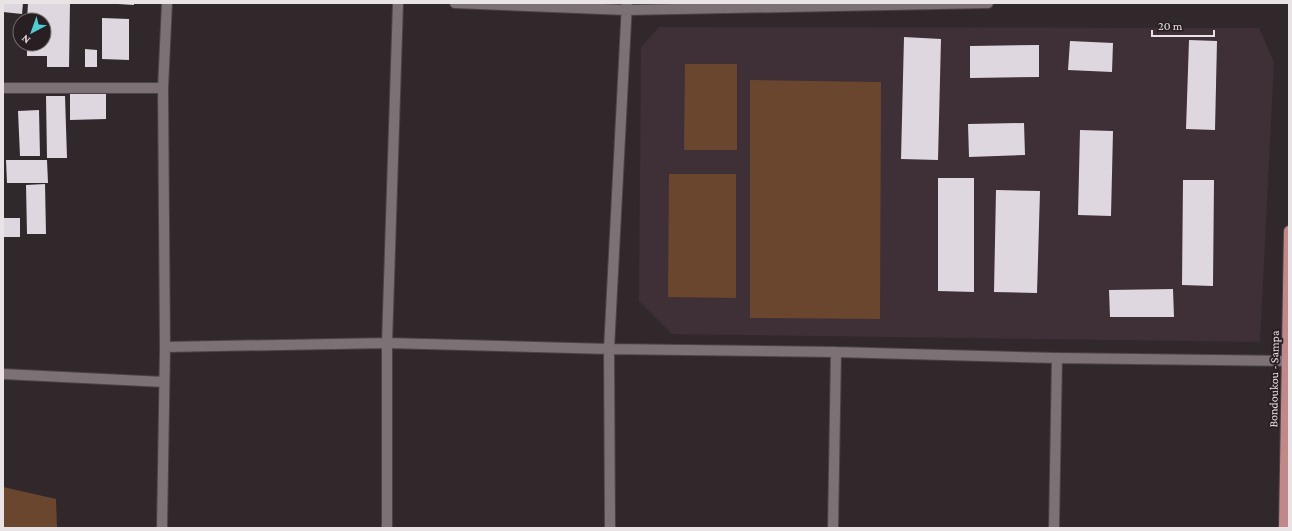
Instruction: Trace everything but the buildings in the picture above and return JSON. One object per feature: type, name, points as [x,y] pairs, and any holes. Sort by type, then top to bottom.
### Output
[{"type":"main road","name":"Bondoukou - Sampa","points":[[1284,528],[1289,231]]},
{"type":"street","points":[[162,528],[165,347],[163,88],[167,3]]},
{"type":"street","points":[[387,528],[387,343],[398,3]]},
{"type":"street","points":[[455,3],[627,6],[988,3]]},
{"type":"street","points":[[610,528],[609,349],[627,6]]},
{"type":"street","points":[[3,88],[163,88]]},
{"type":"street","points":[[165,347],[387,343],[1057,358],[1287,361]]},
{"type":"street","points":[[833,528],[836,352]]},
{"type":"street","points":[[1054,528],[1057,358]]},
{"type":"street","points":[[3,374],[164,382]]},
{"type":"shaded area","points":[[659,27],[1259,28],[1274,62],[1260,342],[672,334],[639,301],[641,47]]},
{"type":"shaded area","points":[[685,64],[737,64],[737,150],[684,150]]},
{"type":"shaded area","points":[[750,80],[881,82],[880,319],[750,318]]},
{"type":"shaded area","points":[[669,174],[736,174],[736,298],[668,297]]},
{"type":"shaded area","points":[[3,487],[56,499],[57,528],[3,528]]}]
